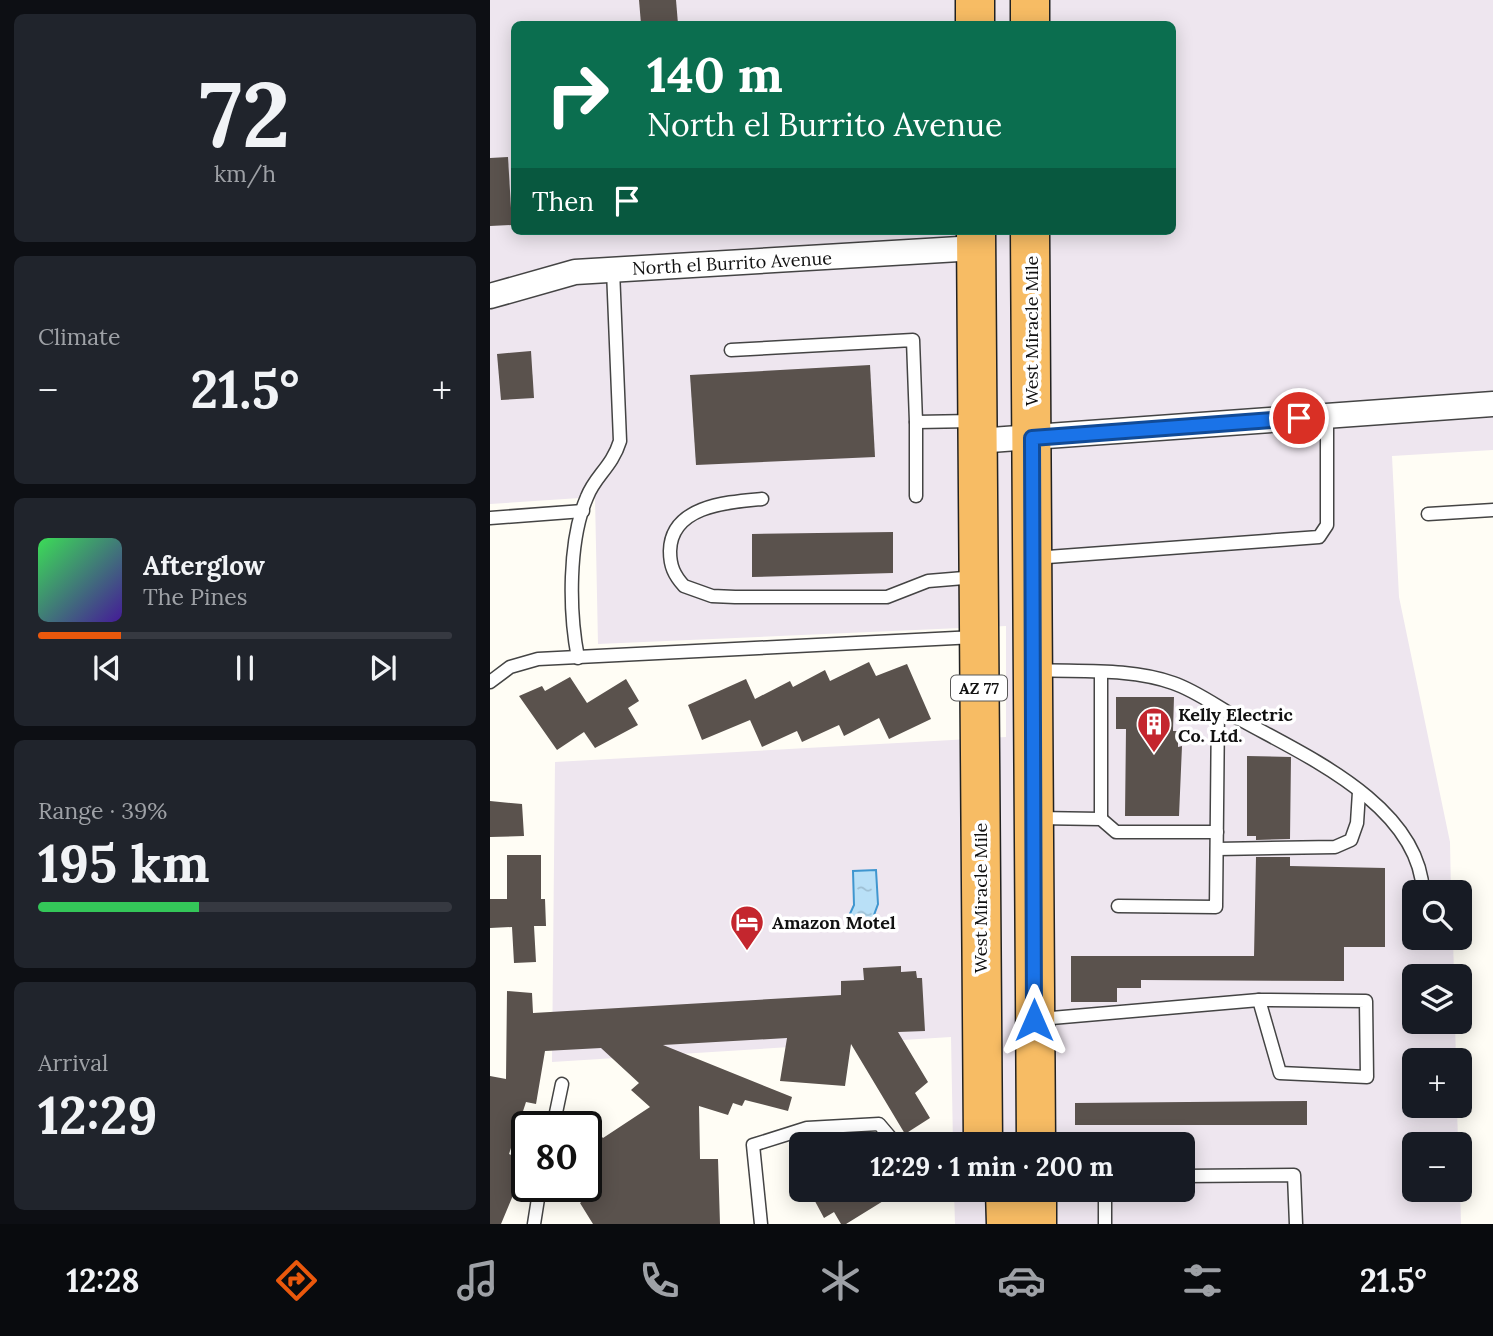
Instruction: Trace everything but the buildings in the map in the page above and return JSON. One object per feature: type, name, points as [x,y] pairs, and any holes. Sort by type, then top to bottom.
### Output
[{"type":"highway","points":[[975,0],[975,21]]},
{"type":"highway","points":[[1030,0],[1030,21]]},
{"type":"highway","name":"West Miracle Mile","points":[[1030,235],[1036,1132]]},
{"type":"highway","name":"West Miracle Mile","points":[[976,240],[983,1132]]},
{"type":"highway","points":[[981,988],[1001,1016],[1004,1132]]},
{"type":"highway","points":[[983,1202],[984,1224]]},
{"type":"highway","points":[[1005,1202],[1006,1224]]},
{"type":"highway","points":[[1037,1202],[1037,1224]]},
{"type":"street","name":"North el Burrito Avenue","points":[[490,296],[575,272],[976,240]]},
{"type":"street","points":[[977,431],[1032,438],[1493,404]]},
{"type":"lane","points":[[578,658],[572,630],[575,552],[587,496],[614,459],[620,441],[613,270]]},
{"type":"lane","points":[[731,350],[913,340],[916,496]]},
{"type":"lane","points":[[1032,558],[1319,537],[1327,525],[1327,415]]},
{"type":"lane","points":[[916,422],[977,431]]},
{"type":"lane","points":[[762,499],[713,505],[682,521],[670,546],[670,563],[684,586],[712,596],[887,597],[928,580],[978,576]]},
{"type":"lane","points":[[1428,514],[1493,510]]},
{"type":"lane","points":[[490,518],[583,511]]},
{"type":"lane","points":[[490,682],[526,661],[979,637]]},
{"type":"lane","points":[[1032,670],[1135,674],[1174,683],[1328,768],[1385,811],[1411,849],[1420,880]]},
{"type":"lane","points":[[1101,673],[1101,819]]},
{"type":"lane","points":[[1118,906],[1216,907],[1218,708]]},
{"type":"lane","points":[[1217,849],[1335,847],[1351,839],[1357,822],[1359,792]]},
{"type":"lane","points":[[1033,818],[1101,819],[1116,832],[1217,832]]},
{"type":"lane","points":[[1034,1020],[1259,1000],[1366,1001],[1367,1077],[1280,1073],[1259,1000]]},
{"type":"lane","points":[[556,1111],[562,1084]]},
{"type":"lane","points":[[794,1132],[807,1128],[879,1124],[886,1132]]},
{"type":"lane","points":[[761,1224],[753,1145],[789,1134]]},
{"type":"lane","points":[[1195,1177],[1294,1175],[1296,1224]]},
{"type":"lane","points":[[534,1224],[537,1202]]},
{"type":"lane","points":[[1105,1202],[1105,1224]]},
{"type":"shaded area","points":[[490,0],[1493,0],[1493,450],[1392,456],[1399,597],[1450,842],[1451,880],[1402,880],[1402,950],[1453,950],[1454,964],[1402,964],[1402,1034],[1455,1034],[1456,1048],[1402,1048],[1402,1118],[1457,1118],[1458,1132],[1402,1132],[1402,1202],[1460,1202],[1461,1224],[955,1224],[954,1202],[1195,1202],[1195,1132],[953,1132],[951,1037],[552,1062],[555,762],[1006,737],[1006,626],[598,644],[595,497],[490,504]]},
{"type":"water","points":[[876,870],[878,904],[871,923],[848,918],[854,905],[853,871]]},
{"type":"place","name":"Kelly Electric Co. Ltd.","points":[[1154,754]]},
{"type":"place","name":"Amazon Motel","points":[[747,952]]},
{"type":"route","points":[[1034,1020],[1032,438],[1299,418]]}]
